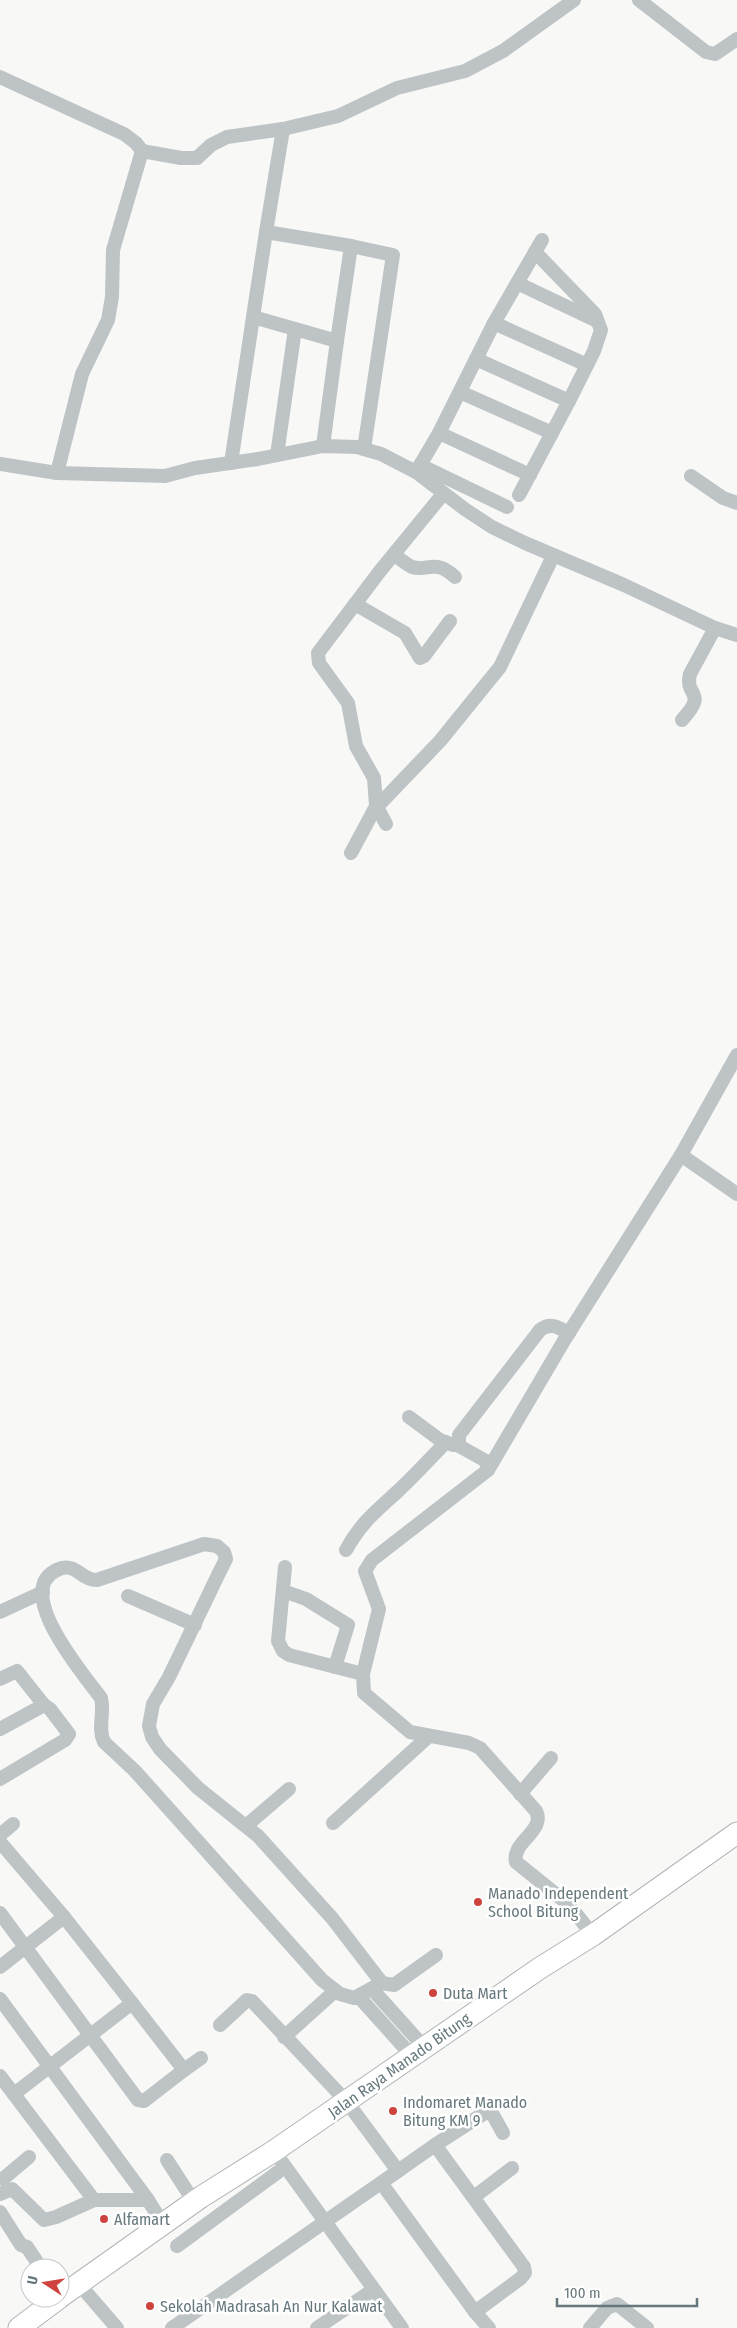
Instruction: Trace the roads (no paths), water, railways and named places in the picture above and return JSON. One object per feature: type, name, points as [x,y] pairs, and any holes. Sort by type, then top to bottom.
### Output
[{"type":"highway","name":"Jalan Raya Manado Bitung","points":[[70,2290],[194,2202],[272,2160],[347,2102],[418,2052],[593,1935],[737,1833]]},
{"type":"highway","name":"Jalan Raya Manado Bitung","points":[[19,2328],[45,2308]]},
{"type":"street","points":[[0,76],[124,134],[136,142],[142,151],[181,158],[197,158],[211,145],[227,137],[282,129],[338,116],[397,88],[465,71],[502,51],[574,0]]},
{"type":"street","points":[[639,0],[706,52],[714,54],[737,39]]},
{"type":"street","points":[[231,462],[282,129]]},
{"type":"street","points":[[57,473],[82,374],[108,320],[112,297],[111,272],[114,244],[142,151]]},
{"type":"street","points":[[266,232],[351,246],[393,256],[364,449]]},
{"type":"street","points":[[418,469],[440,433],[494,323],[542,240]]},
{"type":"street","points":[[322,446],[351,246]]},
{"type":"street","points":[[519,495],[569,401],[599,339],[601,330],[600,322],[595,314],[535,252]]},
{"type":"street","points":[[517,283],[600,322]]},
{"type":"street","points":[[253,317],[337,341]]},
{"type":"street","points":[[494,323],[587,364]]},
{"type":"street","points":[[277,455],[295,329]]},
{"type":"street","points":[[476,359],[569,401]]},
{"type":"street","points":[[460,392],[552,434]]},
{"type":"street","points":[[440,433],[530,475]]},
{"type":"street","points":[[0,464],[57,473],[165,476],[195,468],[322,446],[346,446],[381,454],[507,507]]},
{"type":"street","points":[[418,469],[443,494],[492,527],[553,556],[624,585],[715,628],[737,635]]},
{"type":"street","points":[[690,476],[724,498],[737,503]]},
{"type":"street","points":[[386,824],[377,807],[375,781],[356,746],[348,703],[322,668],[318,658],[320,648],[443,494]]},
{"type":"street","points":[[395,555],[413,567],[439,567],[448,570],[455,577]]},
{"type":"street","points":[[351,853],[377,807],[440,741],[496,673],[514,641],[553,556]]},
{"type":"street","points":[[355,604],[405,633],[420,658],[424,656],[450,621]]},
{"type":"street","points":[[682,720],[693,708],[696,700],[688,682],[690,674],[715,628]]},
{"type":"street","points":[[593,1935],[568,1904],[516,1862],[516,1852],[538,1819],[536,1811],[478,1746],[410,1732],[368,1698],[363,1690],[363,1674],[379,1609],[365,1575],[367,1566],[488,1470],[569,1333],[681,1155],[737,1055]]},
{"type":"street","points":[[681,1155],[737,1194]]},
{"type":"street","points":[[461,1448],[457,1444],[459,1435],[540,1330],[544,1326],[556,1326],[569,1333]]},
{"type":"street","points":[[409,1417],[440,1440],[486,1461],[488,1470]]},
{"type":"street","points":[[346,1550],[355,1532],[367,1518],[397,1492],[446,1442]]},
{"type":"street","points":[[418,2052],[377,1986],[332,1918],[247,1825],[221,1807],[184,1774],[160,1749],[152,1737],[149,1726],[153,1704],[169,1677],[226,1559],[224,1552],[218,1546],[204,1544],[97,1580],[86,1579],[76,1570],[65,1567],[48,1578],[43,1592],[43,1605],[53,1630],[101,1698],[103,1706],[101,1730],[104,1742],[135,1772],[257,1909],[334,1991],[354,1998],[377,1986],[394,1985],[436,1955]]},
{"type":"street","points":[[285,1567],[278,1641],[283,1651],[289,1655],[363,1674]]},
{"type":"street","points":[[283,1591],[312,1602],[348,1625],[336,1667]]},
{"type":"street","points":[[0,1612],[43,1592]]},
{"type":"street","points":[[128,1596],[195,1625]]},
{"type":"street","points":[[0,1679],[17,1671],[32,1687],[44,1705],[50,1709],[66,1728],[68,1734],[67,1738],[0,1779]]},
{"type":"street","points":[[0,1729],[44,1705]]},
{"type":"street","points":[[333,1823],[428,1736]]},
{"type":"street","points":[[520,1794],[551,1758]]},
{"type":"street","points":[[247,1825],[289,1789]]},
{"type":"street","points":[[0,1835],[13,1824]]},
{"type":"street","points":[[0,1842],[64,1917],[184,2070]]},
{"type":"street","points":[[0,1913],[140,2101],[144,2101],[201,2058]]},
{"type":"street","points":[[0,1967],[64,1917]]},
{"type":"street","points":[[284,2037],[334,1991]]},
{"type":"street","points":[[359,1997],[418,2052]]},
{"type":"street","points":[[0,2000],[148,2200],[163,2224]]},
{"type":"street","points":[[220,2025],[247,2000],[250,2000],[347,2102],[398,2171]]},
{"type":"street","points":[[14,2094],[132,2003]]},
{"type":"street","points":[[0,2076],[94,2200]]},
{"type":"street","points":[[172,2328],[382,2184],[435,2144],[486,2112],[493,2115],[503,2133]]},
{"type":"street","points":[[435,2144],[523,2265],[525,2271],[521,2278],[475,2312]]},
{"type":"street","points":[[29,2157],[4,2185],[44,2220],[56,2217],[94,2200],[148,2200]]},
{"type":"street","points":[[168,2160],[194,2202]]},
{"type":"street","points":[[272,2160],[322,2224],[370,2292],[392,2328]]},
{"type":"street","points":[[272,2160],[322,2224]]},
{"type":"street","points":[[177,2246],[272,2160]]},
{"type":"street","points":[[474,2197],[512,2168]]},
{"type":"street","points":[[382,2184],[475,2312],[489,2328]]},
{"type":"street","points":[[0,2212],[21,2244],[27,2247],[34,2258]]},
{"type":"street","points":[[79,2284],[117,2328]]},
{"type":"street","points":[[317,2328],[370,2292]]},
{"type":"street","points":[[370,2292],[402,2328]]},
{"type":"street","points":[[590,2328],[607,2308],[617,2304],[647,2328]]},
{"type":"place","name":"Manado Independent School Bitung","points":[[478,1902]]},
{"type":"place","name":"Duta Mart","points":[[433,1993]]},
{"type":"place","name":"Indomaret Manado Bitung KM 9","points":[[393,2111]]},
{"type":"place","name":"Alfamart","points":[[104,2219]]},
{"type":"place","name":"Sekolah Madrasah An Nur Kalawat","points":[[150,2306]]}]
